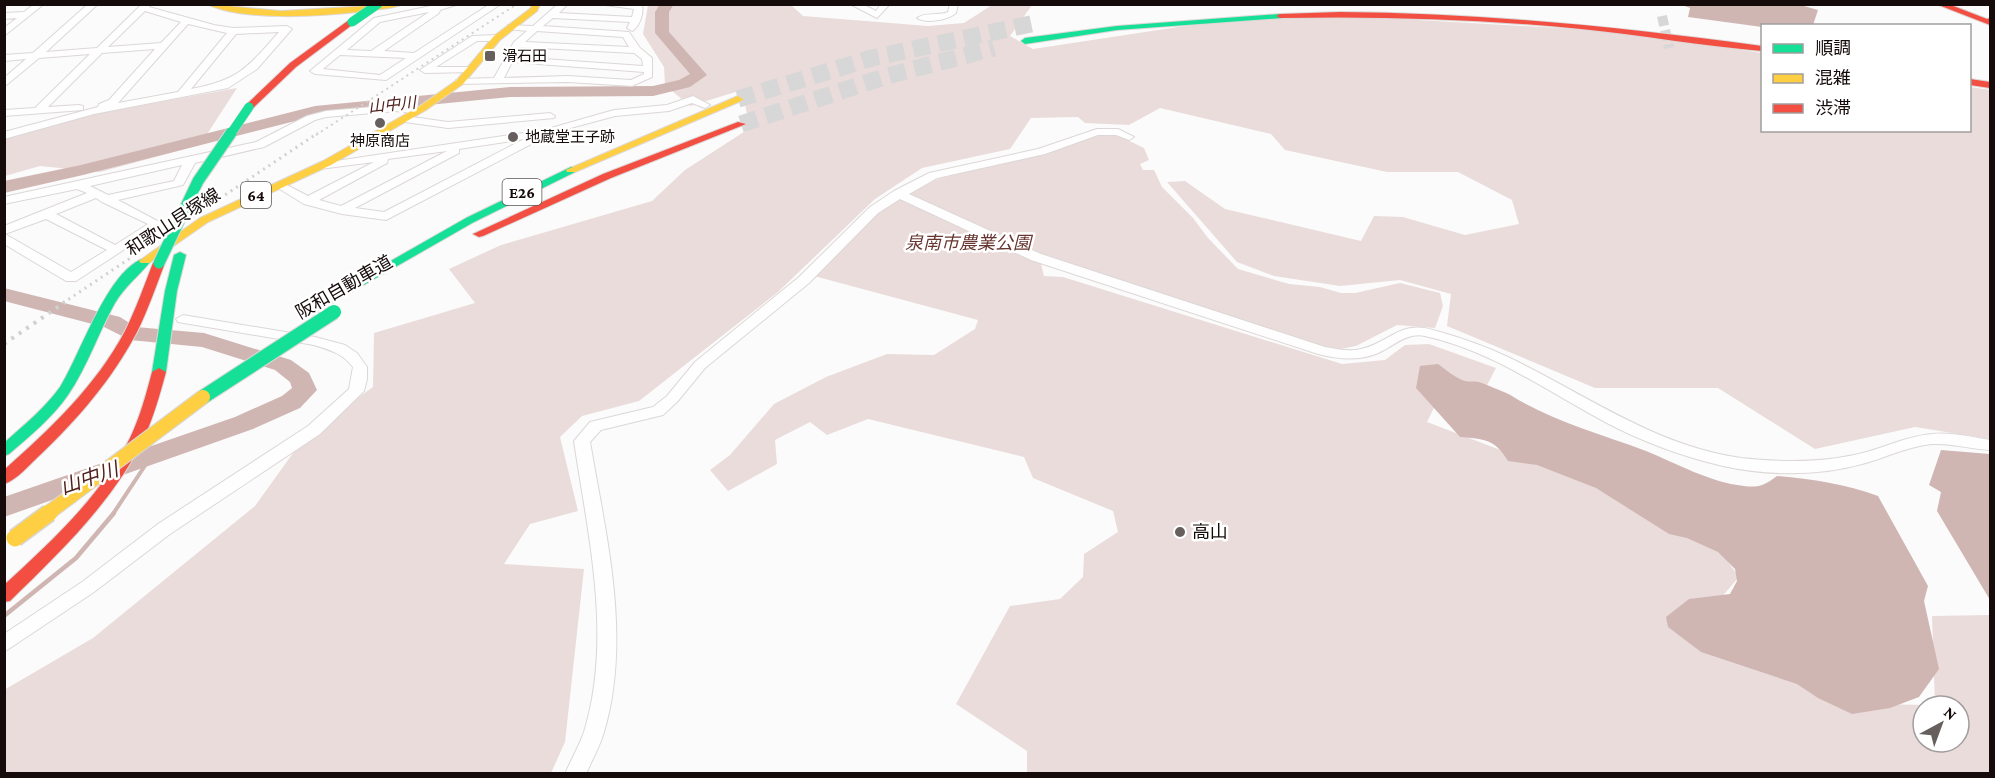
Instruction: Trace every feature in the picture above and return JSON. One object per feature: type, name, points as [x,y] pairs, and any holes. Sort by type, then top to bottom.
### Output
[{"type":"main road","points":[[211,4],[232,11],[273,16],[359,15],[399,4]]},
{"type":"main road","points":[[4,479],[68,418],[125,341],[141,309],[170,236],[196,186],[229,131],[249,107],[293,65],[359,15],[378,4]]},
{"type":"main road","points":[[4,596],[51,551],[97,500],[135,443],[152,403],[164,346],[175,316],[170,288],[180,255],[213,181],[244,131],[265,104],[359,15],[390,4]]},
{"type":"main road","points":[[1450,4],[1583,18],[1761,44]]},
{"type":"main road","points":[[1940,4],[1990,21]]},
{"type":"main road","points":[[1953,4],[1990,21]]},
{"type":"main road","name":"和歌山貝塚線","points":[[4,451],[41,417],[64,391],[120,282],[147,258],[204,220],[320,166],[421,110],[457,85],[497,38],[537,6]]},
{"type":"main road","points":[[1025,41],[1096,28],[1212,15],[1382,10],[1532,18],[1761,49]]},
{"type":"main road","points":[[1971,80],[1990,83]]},
{"type":"main road","name":"阪和自動車道","points":[[117,442],[188,391],[316,307],[399,258],[522,191],[632,141],[738,99]]},
{"type":"main road","name":"E26","points":[[470,238],[607,176],[741,124]]},
{"type":"main road","name":"阪和自動車道","points":[[10,543],[201,398],[334,312],[433,258]]},
{"type":"street","points":[[4,33],[40,4]]},
{"type":"street","points":[[4,84],[94,4]]},
{"type":"street","points":[[455,4],[377,20],[315,71],[382,78],[497,4]]},
{"type":"street","points":[[497,81],[517,44],[564,4]]},
{"type":"street","points":[[602,4],[636,6],[639,10],[634,25],[626,34]]},
{"type":"street","points":[[854,4],[877,15],[886,4]]},
{"type":"street","points":[[921,18],[945,16],[952,13],[954,4]]},
{"type":"street","points":[[4,136],[97,109],[181,95],[234,82],[266,55],[287,28],[233,31],[186,21],[145,6],[38,111]]},
{"type":"street","points":[[375,53],[441,8]]},
{"type":"street","points":[[4,16],[26,15]]},
{"type":"street","points":[[550,15],[634,20]]},
{"type":"street","points":[[4,113],[97,109],[113,102],[186,21]]},
{"type":"street","points":[[511,27],[626,34]]},
{"type":"street","points":[[181,95],[233,31]]},
{"type":"street","points":[[457,85],[568,78],[632,83],[648,75],[649,69],[647,58],[636,50],[626,34]]},
{"type":"street","points":[[470,70],[425,70],[475,38],[497,38]]},
{"type":"street","points":[[517,44],[636,50]]},
{"type":"street","points":[[4,58],[163,46]]},
{"type":"street","points":[[571,63],[587,48]]},
{"type":"street","points":[[338,52],[416,56]]},
{"type":"street","points":[[509,59],[649,69]]},
{"type":"street","points":[[432,80],[442,70]]},
{"type":"street","points":[[320,166],[544,133],[614,113],[669,108],[693,99],[705,105]]},
{"type":"street","points":[[4,201],[260,145],[311,118],[326,114],[397,108],[421,110]]},
{"type":"street","points":[[405,119],[448,125],[550,116]]},
{"type":"street","points":[[575,774],[594,733],[605,682],[607,615],[582,441],[596,426],[658,411],[672,399],[700,365],[804,279],[874,210],[898,194],[933,175],[1041,152],[1097,132],[1118,132],[1130,136]]},
{"type":"street","points":[[279,185],[308,201],[342,210],[386,216],[544,133]]},
{"type":"street","points":[[342,210],[466,145]]},
{"type":"street","points":[[308,201],[394,155]]},
{"type":"street","points":[[4,231],[101,196],[179,183],[190,162]]},
{"type":"street","points":[[4,238],[71,278],[157,224],[80,185]]},
{"type":"street","points":[[898,194],[1036,257],[1323,351],[1360,354],[1374,350],[1406,331],[1435,335],[1526,371],[1642,434],[1675,447],[1724,461],[1776,467],[1855,460],[1907,444],[1933,439],[1990,445]]},
{"type":"street","points":[[46,214],[116,250]]},
{"type":"street","points":[[4,644],[88,587],[164,530],[314,430],[356,390],[360,379],[360,367],[352,356],[340,348],[315,341],[175,316]]},
{"type":"green space","points":[[648,5],[791,5],[803,16],[928,26],[964,23],[992,5],[1032,5],[1010,36],[1033,49],[1224,20],[1314,14],[1611,31],[1761,53],[1761,132],[1971,132],[1971,87],[1990,90],[1990,439],[1915,427],[1815,449],[1718,388],[1595,388],[1447,326],[1451,294],[1400,280],[1340,286],[1274,276],[1237,262],[1167,182],[1185,181],[1225,209],[1361,241],[1374,216],[1403,217],[1465,235],[1519,224],[1512,200],[1458,172],[1387,172],[1285,150],[1271,134],[1160,108],[1129,125],[1085,123],[1078,117],[1031,118],[1010,149],[922,168],[875,199],[778,292],[639,401],[582,416],[560,437],[578,511],[530,524],[504,564],[584,569],[565,742],[551,773],[5,773],[4,690],[93,638],[255,506],[306,435],[373,387],[374,333],[475,303],[449,269],[501,245],[652,201],[685,170],[750,128],[742,90],[690,106],[665,85],[664,67],[643,34]]},
{"type":"green space","points":[[237,88],[200,145],[100,172],[40,166],[5,176],[5,139],[99,113]]},
{"type":"green space","name":"泉南市農業公園","points":[[1099,133],[1113,133],[1144,148],[1149,160],[1140,164],[1143,170],[1154,170],[1162,187],[1238,269],[1289,284],[1320,287],[1341,293],[1355,293],[1400,283],[1440,293],[1443,306],[1435,328],[1397,325],[1356,346],[1341,349],[1321,347],[1039,256],[1044,276],[1063,277],[1342,364],[1385,360],[1405,345],[1429,344],[1496,368],[1485,389],[1448,379],[1427,422],[1582,481],[1718,548],[1739,577],[1719,600],[1848,704],[1911,705],[1911,754],[1971,754],[1971,694],[1935,694],[1932,616],[1990,615],[1990,773],[1027,773],[1027,751],[956,704],[1010,606],[1060,599],[1083,577],[1084,554],[1118,532],[1113,511],[1033,478],[1024,457],[868,419],[827,435],[810,422],[775,440],[777,464],[728,491],[710,470],[730,455],[774,404],[826,377],[887,354],[934,355],[975,329],[978,320],[814,276],[877,212],[935,180]]},
{"type":"shaded area","points":[[1797,4],[1818,10],[1813,24],[1761,24],[1761,27],[1688,17],[1690,8],[1682,5]]},
{"type":"shaded area","points":[[1438,364],[1462,380],[1485,384],[1543,413],[1646,451],[1718,481],[1754,487],[1765,484],[1777,476],[1790,477],[1841,485],[1878,496],[1928,586],[1924,601],[1939,669],[1921,694],[1911,694],[1911,700],[1890,708],[1852,714],[1818,698],[1797,684],[1701,652],[1668,627],[1666,617],[1689,599],[1730,594],[1737,581],[1735,569],[1718,552],[1687,538],[1669,534],[1596,488],[1537,465],[1508,461],[1493,444],[1476,438],[1460,437],[1416,388],[1420,366]]},
{"type":"shaded area","points":[[1941,450],[1990,454],[1990,600],[1937,511],[1941,492],[1929,485]]},
{"type":"waterway","name":"山中川","points":[[4,187],[83,170],[252,125],[315,111],[510,92],[653,91],[684,84],[699,75],[662,33],[662,12],[667,4]]},
{"type":"waterway","name":"山中川","points":[[4,294],[112,322],[130,333],[204,340],[283,365],[301,378],[305,390],[291,402],[244,423],[4,507]]},
{"type":"waterway","points":[[113,514],[150,458]]},
{"type":"waterway","points":[[4,616],[76,558],[114,513]]},
{"type":"tunnel","points":[[1662,16],[1669,48]]},
{"type":"tunnel","points":[[738,99],[872,58],[1040,22]]},
{"type":"tunnel","points":[[741,124],[887,76],[994,48]]},
{"type":"railway","points":[[316,135],[517,4]]},
{"type":"railway","points":[[63,303],[318,133]]},
{"type":"railway","points":[[4,344],[65,302]]},
{"type":"traffic: fast","points":[[352,22],[378,4]]},
{"type":"traffic: fast","points":[[1025,41],[1117,28],[1280,16]]},
{"type":"traffic: fast","points":[[159,263],[198,181],[249,107]]},
{"type":"traffic: fast","points":[[316,307],[470,220],[571,170]]},
{"type":"traffic: fast","points":[[159,372],[171,291],[180,255]]},
{"type":"traffic: fast","points":[[4,451],[59,398],[75,373],[100,320],[119,287],[145,261]]},
{"type":"traffic: fast","points":[[203,397],[334,312]]},
{"type":"traffic: slow","points":[[211,4],[258,12],[281,13],[328,12],[399,4]]},
{"type":"traffic: slow","points":[[145,261],[204,220],[327,163],[423,108],[460,82],[497,38],[534,9],[536,4]]},
{"type":"traffic: slow","points":[[571,170],[738,99]]},
{"type":"traffic: slow","points":[[15,538],[203,397]]},
{"type":"traffic: jam","points":[[1940,4],[1990,23]]},
{"type":"traffic: jam","points":[[1280,16],[1401,15],[1521,21],[1642,33],[1761,49]]},
{"type":"traffic: jam","points":[[249,107],[293,65],[352,22]]},
{"type":"traffic: jam","points":[[1971,82],[1990,85]]},
{"type":"traffic: jam","points":[[479,234],[607,176],[741,124]]},
{"type":"traffic: jam","points":[[4,479],[55,431],[101,379],[131,331],[159,263]]},
{"type":"traffic: jam","points":[[4,596],[78,522],[120,468],[137,438],[150,406],[159,372]]},
{"type":"place","name":"滑石田","points":[[490,56]]},
{"type":"place","name":"神原商店","points":[[380,123]]},
{"type":"place","name":"地蔵堂王子跡","points":[[513,137]]},
{"type":"place","name":"高山","points":[[1180,532]]}]
